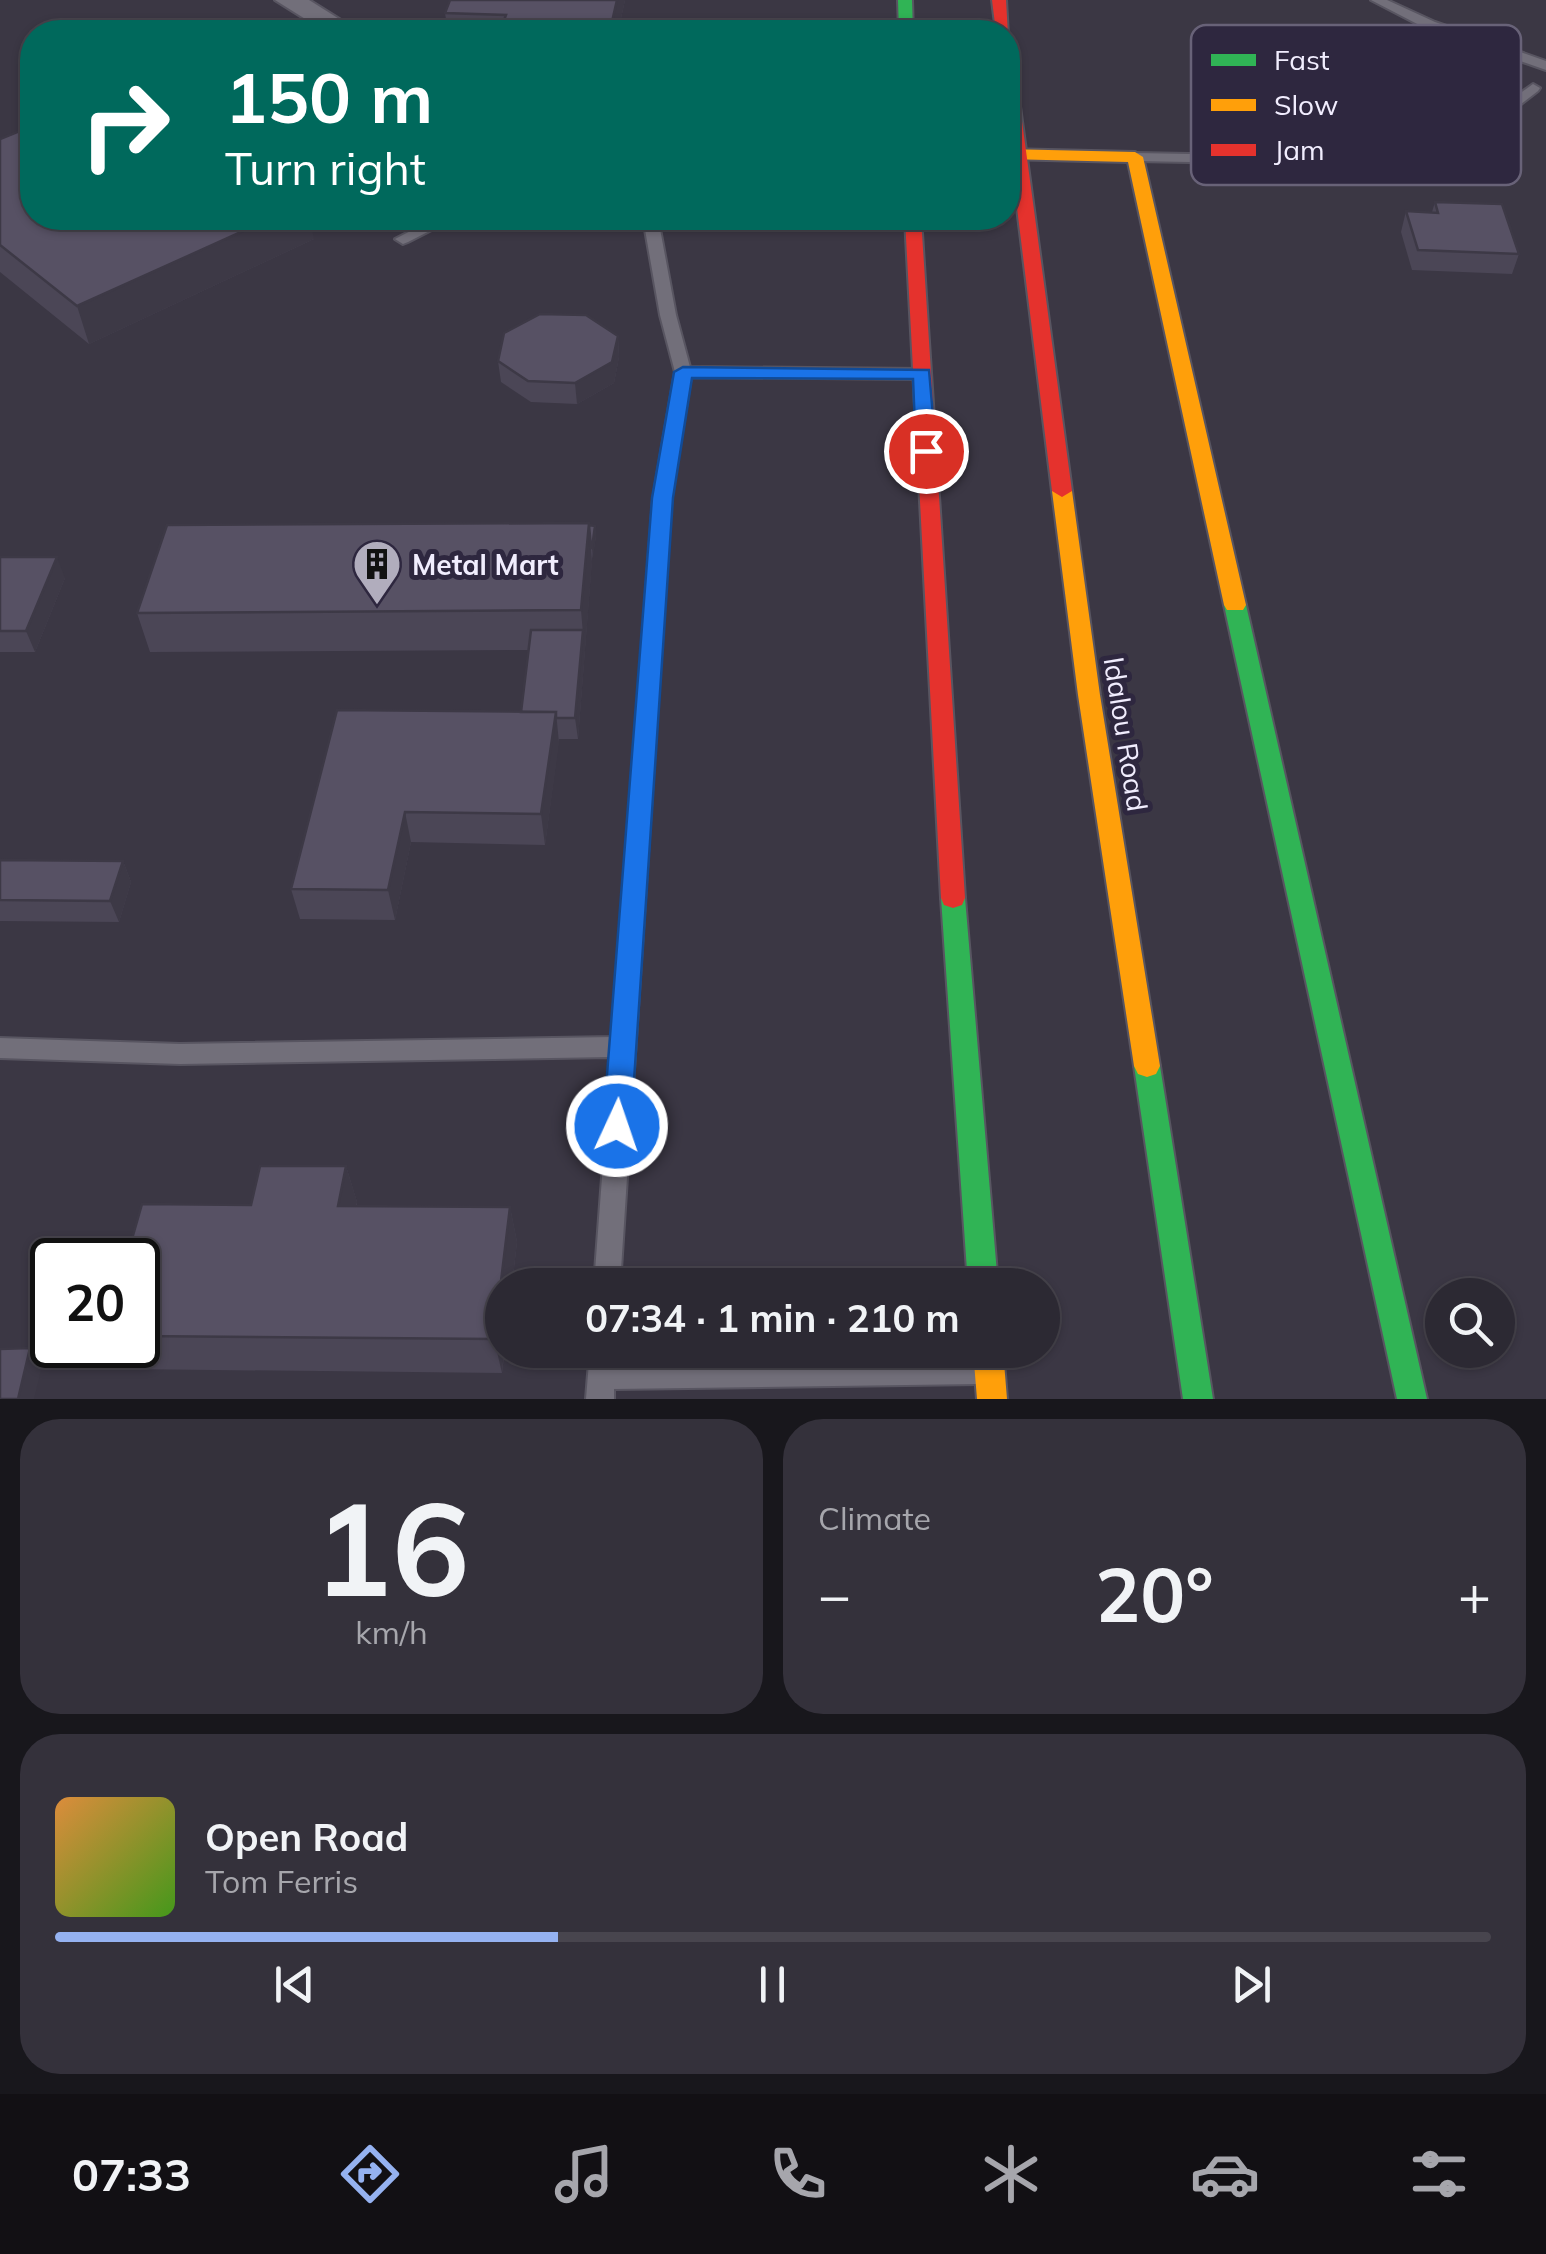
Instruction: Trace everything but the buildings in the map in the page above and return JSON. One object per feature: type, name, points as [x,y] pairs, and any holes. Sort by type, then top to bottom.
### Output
[{"type":"main road","points":[[1020,154],[1136,157],[1412,1399]]},
{"type":"main road","name":"Idalou Road","points":[[1020,211],[1088,695],[1198,1399]]},
{"type":"main road","points":[[914,230],[945,796],[982,1268]]},
{"type":"main road","points":[[990,1368],[992,1399]]},
{"type":"street","points":[[289,0],[325,20]]},
{"type":"lane","points":[[1377,0],[1430,25]]},
{"type":"lane","points":[[1540,86],[1543,65]]},
{"type":"lane","points":[[1136,157],[1191,158]]},
{"type":"lane","points":[[403,239],[421,230]]},
{"type":"lane","points":[[608,1268],[662,498],[683,372],[652,230]]},
{"type":"lane","points":[[683,372],[922,374]]},
{"type":"lane","points":[[0,1048],[180,1054],[622,1047]]},
{"type":"lane","points":[[601,1375],[782,1368]]},
{"type":"traffic: fast","points":[[905,0],[906,20]]},
{"type":"traffic: fast","points":[[1235,605],[1412,1399]]},
{"type":"traffic: fast","points":[[953,898],[982,1268]]},
{"type":"traffic: fast","points":[[1147,1066],[1198,1399]]},
{"type":"traffic: slow","points":[[1020,154],[1135,157],[1235,605]]},
{"type":"traffic: slow","points":[[1062,491],[1089,695],[1147,1066]]},
{"type":"traffic: slow","points":[[989,1368],[992,1399]]},
{"type":"traffic: jam","points":[[999,0],[1002,20]]},
{"type":"traffic: jam","points":[[1020,169],[1062,491]]},
{"type":"traffic: jam","points":[[914,230],[953,898]]},
{"type":"place","name":"Metal Mart","points":[[377,606]]},
{"type":"route","points":[[617,1126],[662,498],[683,372],[922,374],[926,451]]}]
